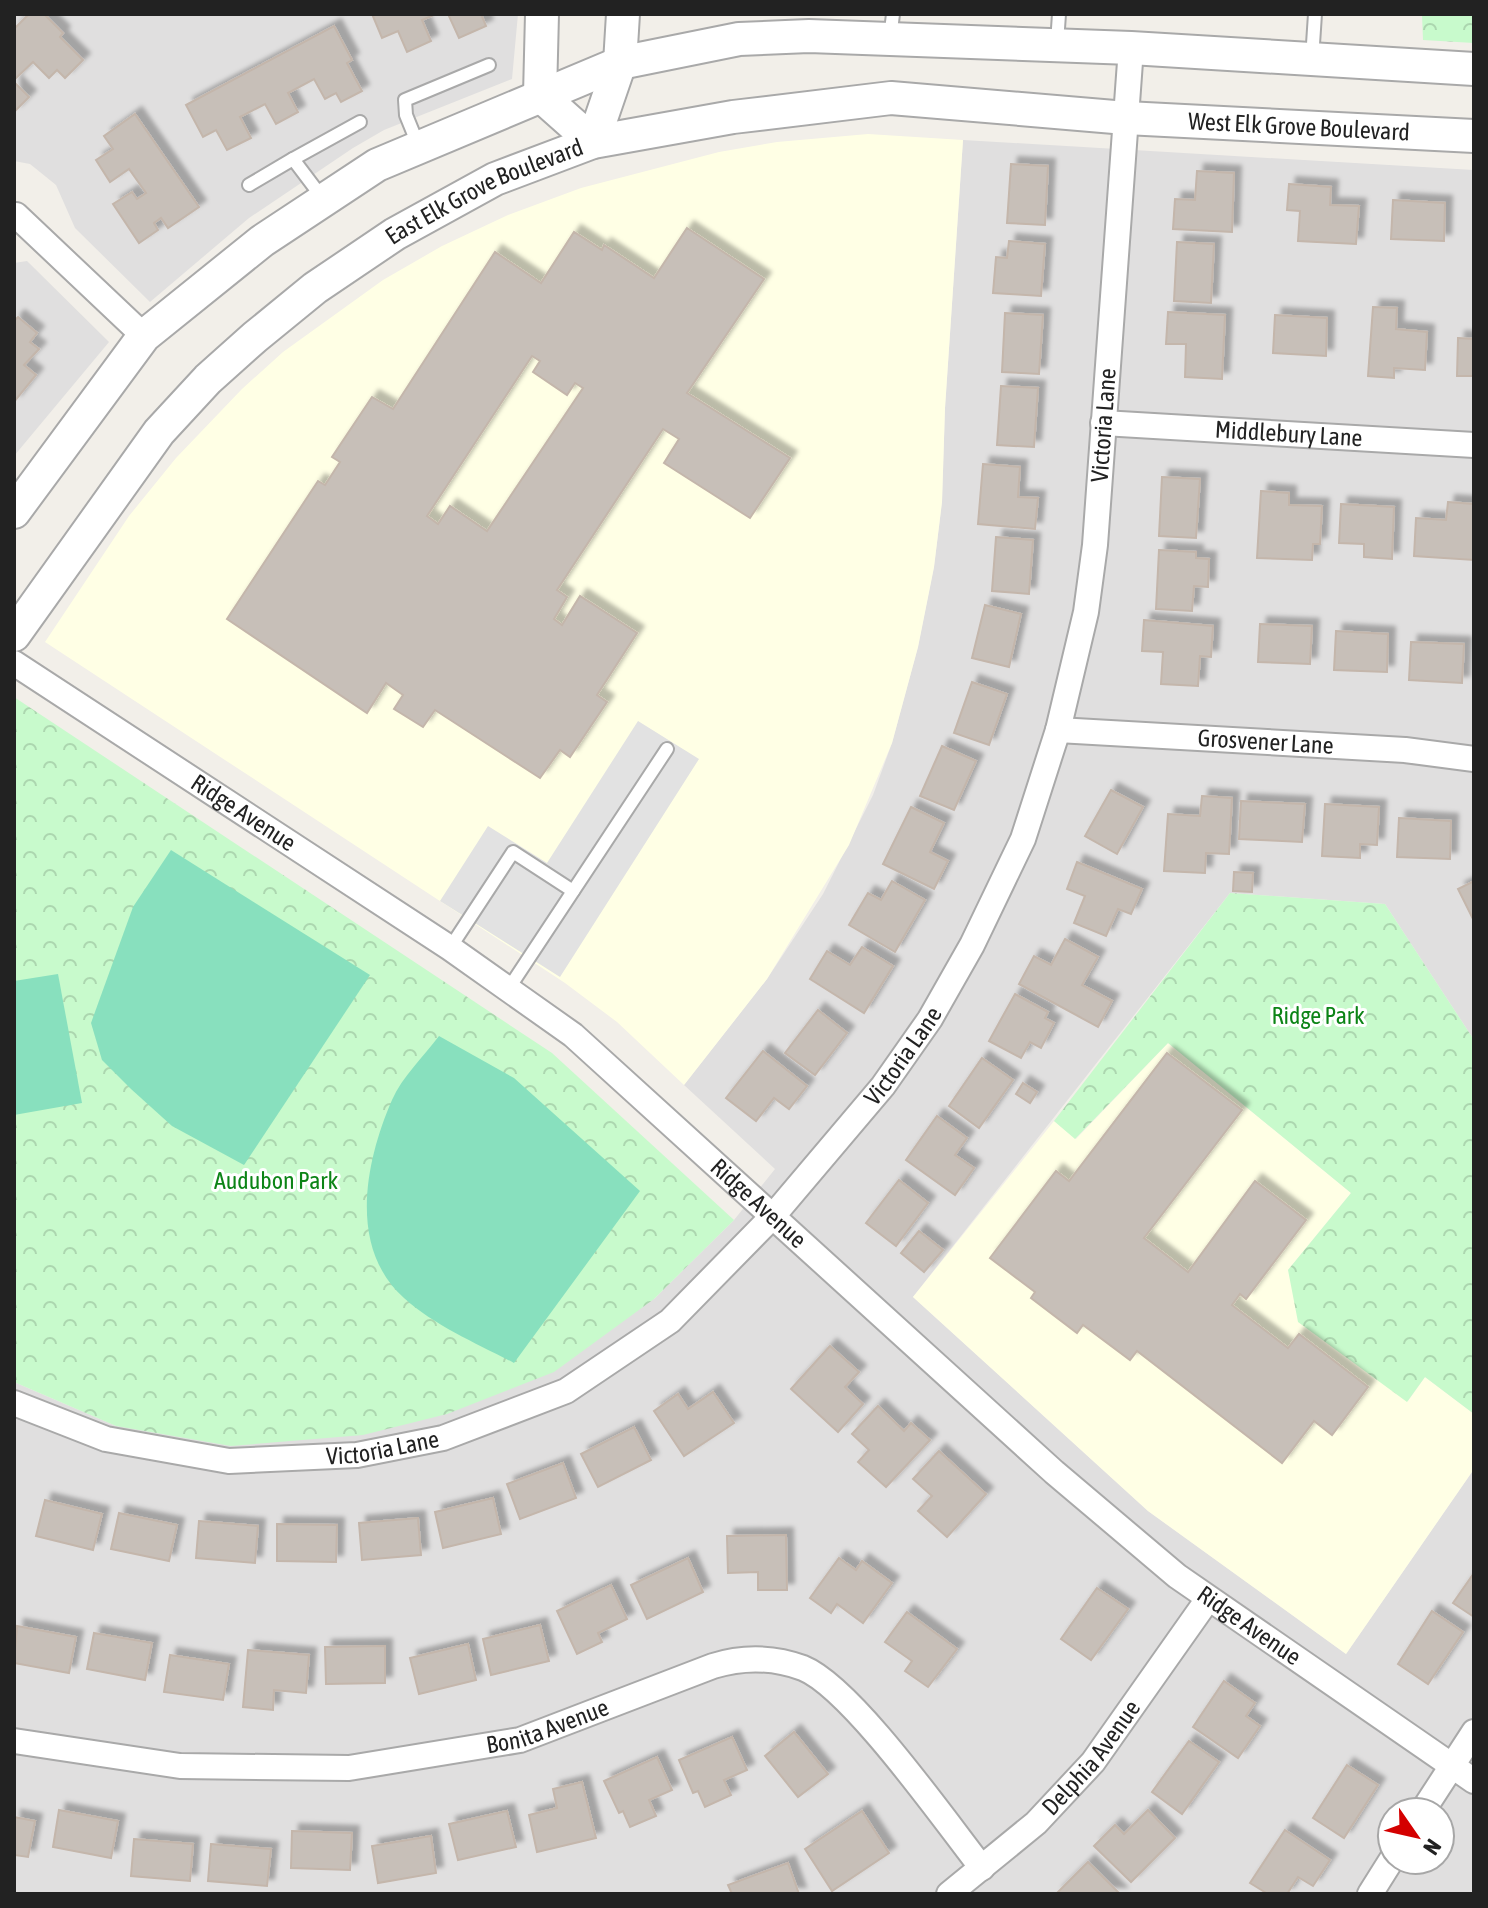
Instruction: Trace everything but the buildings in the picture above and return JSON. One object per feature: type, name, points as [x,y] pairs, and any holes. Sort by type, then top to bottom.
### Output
[{"type":"street","points":[[542,14],[540,95],[593,142],[620,63],[623,14]]},
{"type":"street","points":[[14,512],[144,336],[262,241],[377,165],[620,63],[739,39],[809,36],[892,26],[1058,30],[1131,48],[1474,69]]},
{"type":"street","name":"Victoria Lane","points":[[14,1403],[106,1439],[229,1461],[357,1455],[443,1438],[566,1391],[670,1321],[773,1216],[883,1086],[930,1019],[1000,893],[1023,839],[1058,730],[1086,612],[1131,48]]},
{"type":"street","name":"East Elk Grove Boulevard","points":[[14,635],[159,432],[208,379],[315,288],[395,234],[495,179],[593,142],[733,117],[891,98],[1126,118]]},
{"type":"street","name":"West Elk Grove Boulevard","points":[[1126,118],[1474,136]]},
{"type":"street","points":[[16,215],[144,336]]},
{"type":"street","name":"Middlebury Lane","points":[[1103,423],[1474,445]]},
{"type":"street","name":"Ridge Avenue","points":[[14,663],[450,948],[573,1035],[1054,1472],[1208,1599],[1474,1781]]},
{"type":"street","name":"Grosvener Lane","points":[[1058,730],[1405,750],[1474,759]]},
{"type":"street","name":"Delphia Avenue","points":[[949,1894],[1036,1823],[1093,1762],[1208,1599]]},
{"type":"street","name":"Bonita Avenue","points":[[14,1741],[180,1766],[349,1768],[520,1740],[713,1666],[736,1659],[760,1659],[804,1669],[848,1701],[982,1868]]},
{"type":"street","points":[[1432,1796],[1474,1732]]},
{"type":"street","points":[[1370,1894],[1381,1876]]},
{"type":"lane","points":[[1312,59],[1315,14]]},
{"type":"lane","points":[[419,147],[406,115],[405,100],[489,65]]},
{"type":"lane","points":[[249,185],[360,122]]},
{"type":"lane","points":[[293,159],[324,200]]},
{"type":"lane","points":[[509,988],[667,749]]},
{"type":"lane","points":[[450,948],[513,852],[573,891]]},
{"type":"shaded area","points":[[14,14],[518,14],[512,79],[384,130],[353,148],[249,218],[150,302],[75,228],[56,185],[30,164],[14,161]]},
{"type":"shaded area","points":[[868,134],[963,140],[945,408],[942,502],[934,567],[918,647],[892,743],[849,845],[767,979],[684,1085],[617,1022],[565,983],[45,642],[129,516],[176,458],[242,389],[283,352],[383,280],[442,246],[508,215],[581,188],[719,152],[777,142]]},
{"type":"shaded area","points":[[963,140],[1474,170],[1474,1040],[1385,904],[1230,893],[913,1297],[1148,1511],[1346,1654],[1474,1469],[1474,1894],[14,1894],[14,1382],[116,1426],[654,1299],[734,1220],[775,1169],[684,1085],[767,979],[823,894],[873,795],[892,743],[918,647],[934,567],[942,502],[945,408]]},
{"type":"shaded area","points":[[27,261],[109,342],[14,456],[14,263]]},
{"type":"shaded area","points":[[638,721],[699,759],[560,977],[440,901],[488,826],[547,863]]},
{"type":"shaded area","points":[[1168,1043],[1351,1193],[1288,1270],[1408,1401],[1425,1377],[1474,1414],[1474,1469],[1346,1654],[1148,1511],[913,1297],[1054,1121],[1076,1139]]},
{"type":"green space","points":[[1422,14],[1474,14],[1474,43],[1423,40]]},
{"type":"green space","name":"Audubon Park","points":[[14,697],[552,1053],[734,1220],[654,1299],[554,1372],[447,1414],[363,1435],[231,1446],[116,1426],[14,1382]]},
{"type":"green space","points":[[171,850],[370,975],[244,1165],[172,1126],[131,1089],[102,1060],[91,1023],[133,907]]},
{"type":"green space","name":"Ridge Park","points":[[1230,893],[1385,904],[1474,1040],[1474,1414],[1425,1377],[1407,1402],[1298,1322],[1288,1270],[1351,1193],[1168,1043],[1075,1139],[1054,1121]]},
{"type":"green space","points":[[58,974],[82,1103],[14,1115],[14,981]]},
{"type":"green space","points":[[439,1036],[514,1078],[640,1191],[514,1363],[443,1326],[404,1298],[386,1278],[368,1230],[369,1177],[382,1124],[401,1083]]}]
